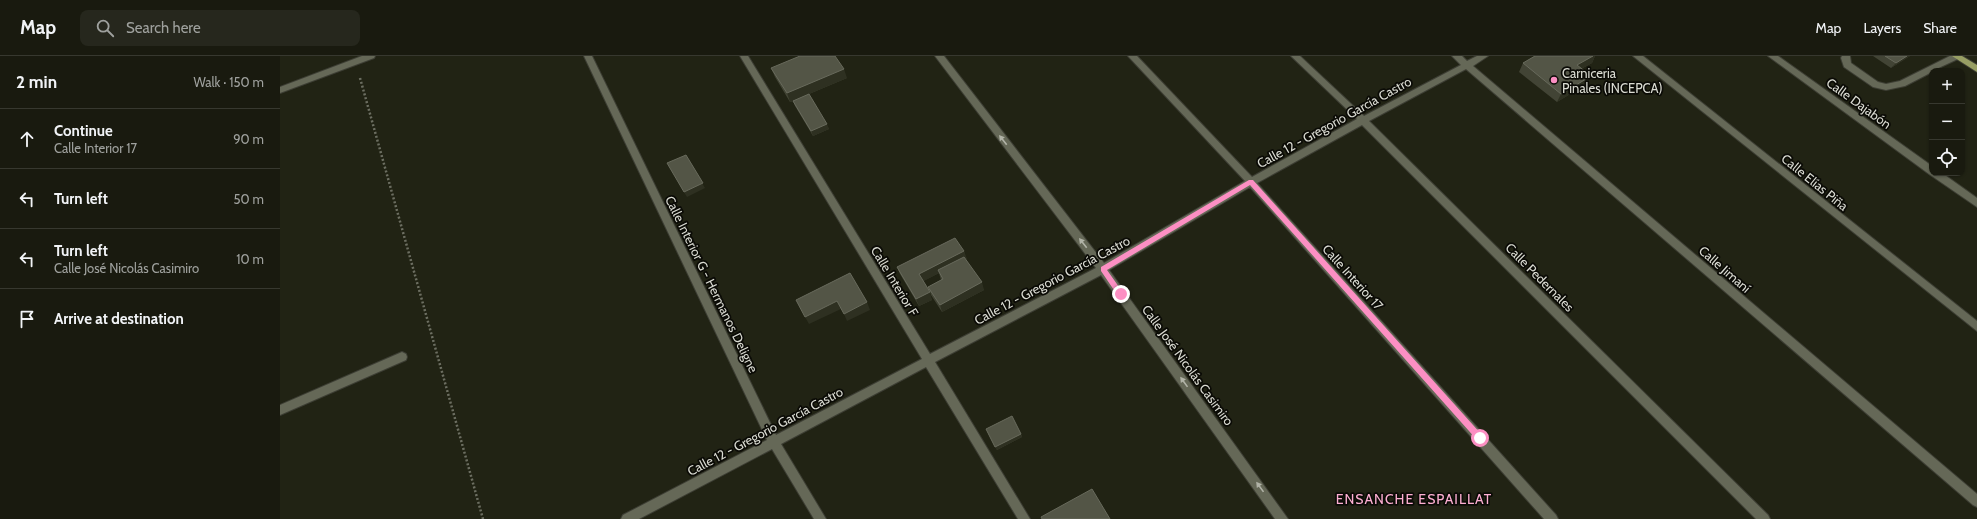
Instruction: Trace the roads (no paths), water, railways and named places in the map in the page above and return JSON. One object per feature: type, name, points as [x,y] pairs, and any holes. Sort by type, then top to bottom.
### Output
[{"type":"main road","points":[[1957,56],[1977,69]]},
{"type":"street","points":[[280,90],[371,56]]},
{"type":"street","name":"Calle Interior G - Hermanos Deligne","points":[[588,56],[773,441],[820,519]]},
{"type":"street","name":"Calle Interior F","points":[[744,56],[1024,519]]},
{"type":"street","name":"Calle José Nicolás Casimiro","points":[[939,56],[1103,269],[1282,519]]},
{"type":"street","name":"Calle Interior 17","points":[[1132,56],[1251,182],[1552,519]]},
{"type":"street","name":"Calle Pedernales","points":[[1295,56],[1363,120],[1764,519]]},
{"type":"street","name":"Calle Jimaní","points":[[1456,56],[1977,501]]},
{"type":"street","name":"Calle 12 - Gregorio García Castro","points":[[627,519],[1103,269],[1251,182],[1363,120],[1484,56]]},
{"type":"street","name":"Calle Elías Piña","points":[[1637,56],[1977,328]]},
{"type":"street","name":"Calle Dajabón","points":[[1772,56],[1929,169]]},
{"type":"street","points":[[1846,56],[1845,58],[1848,65],[1876,85],[1886,87],[1902,84],[1957,56]]},
{"type":"street","points":[[1939,176],[1977,203]]},
{"type":"street","points":[[280,410],[402,357]]},
{"type":"place","name":"Carniceria Pinales (INCEPCA)","points":[[1554,80]]},
{"type":"district","name":"ENSANCHE ESPAILLAT","points":[[1414,499]]}]
